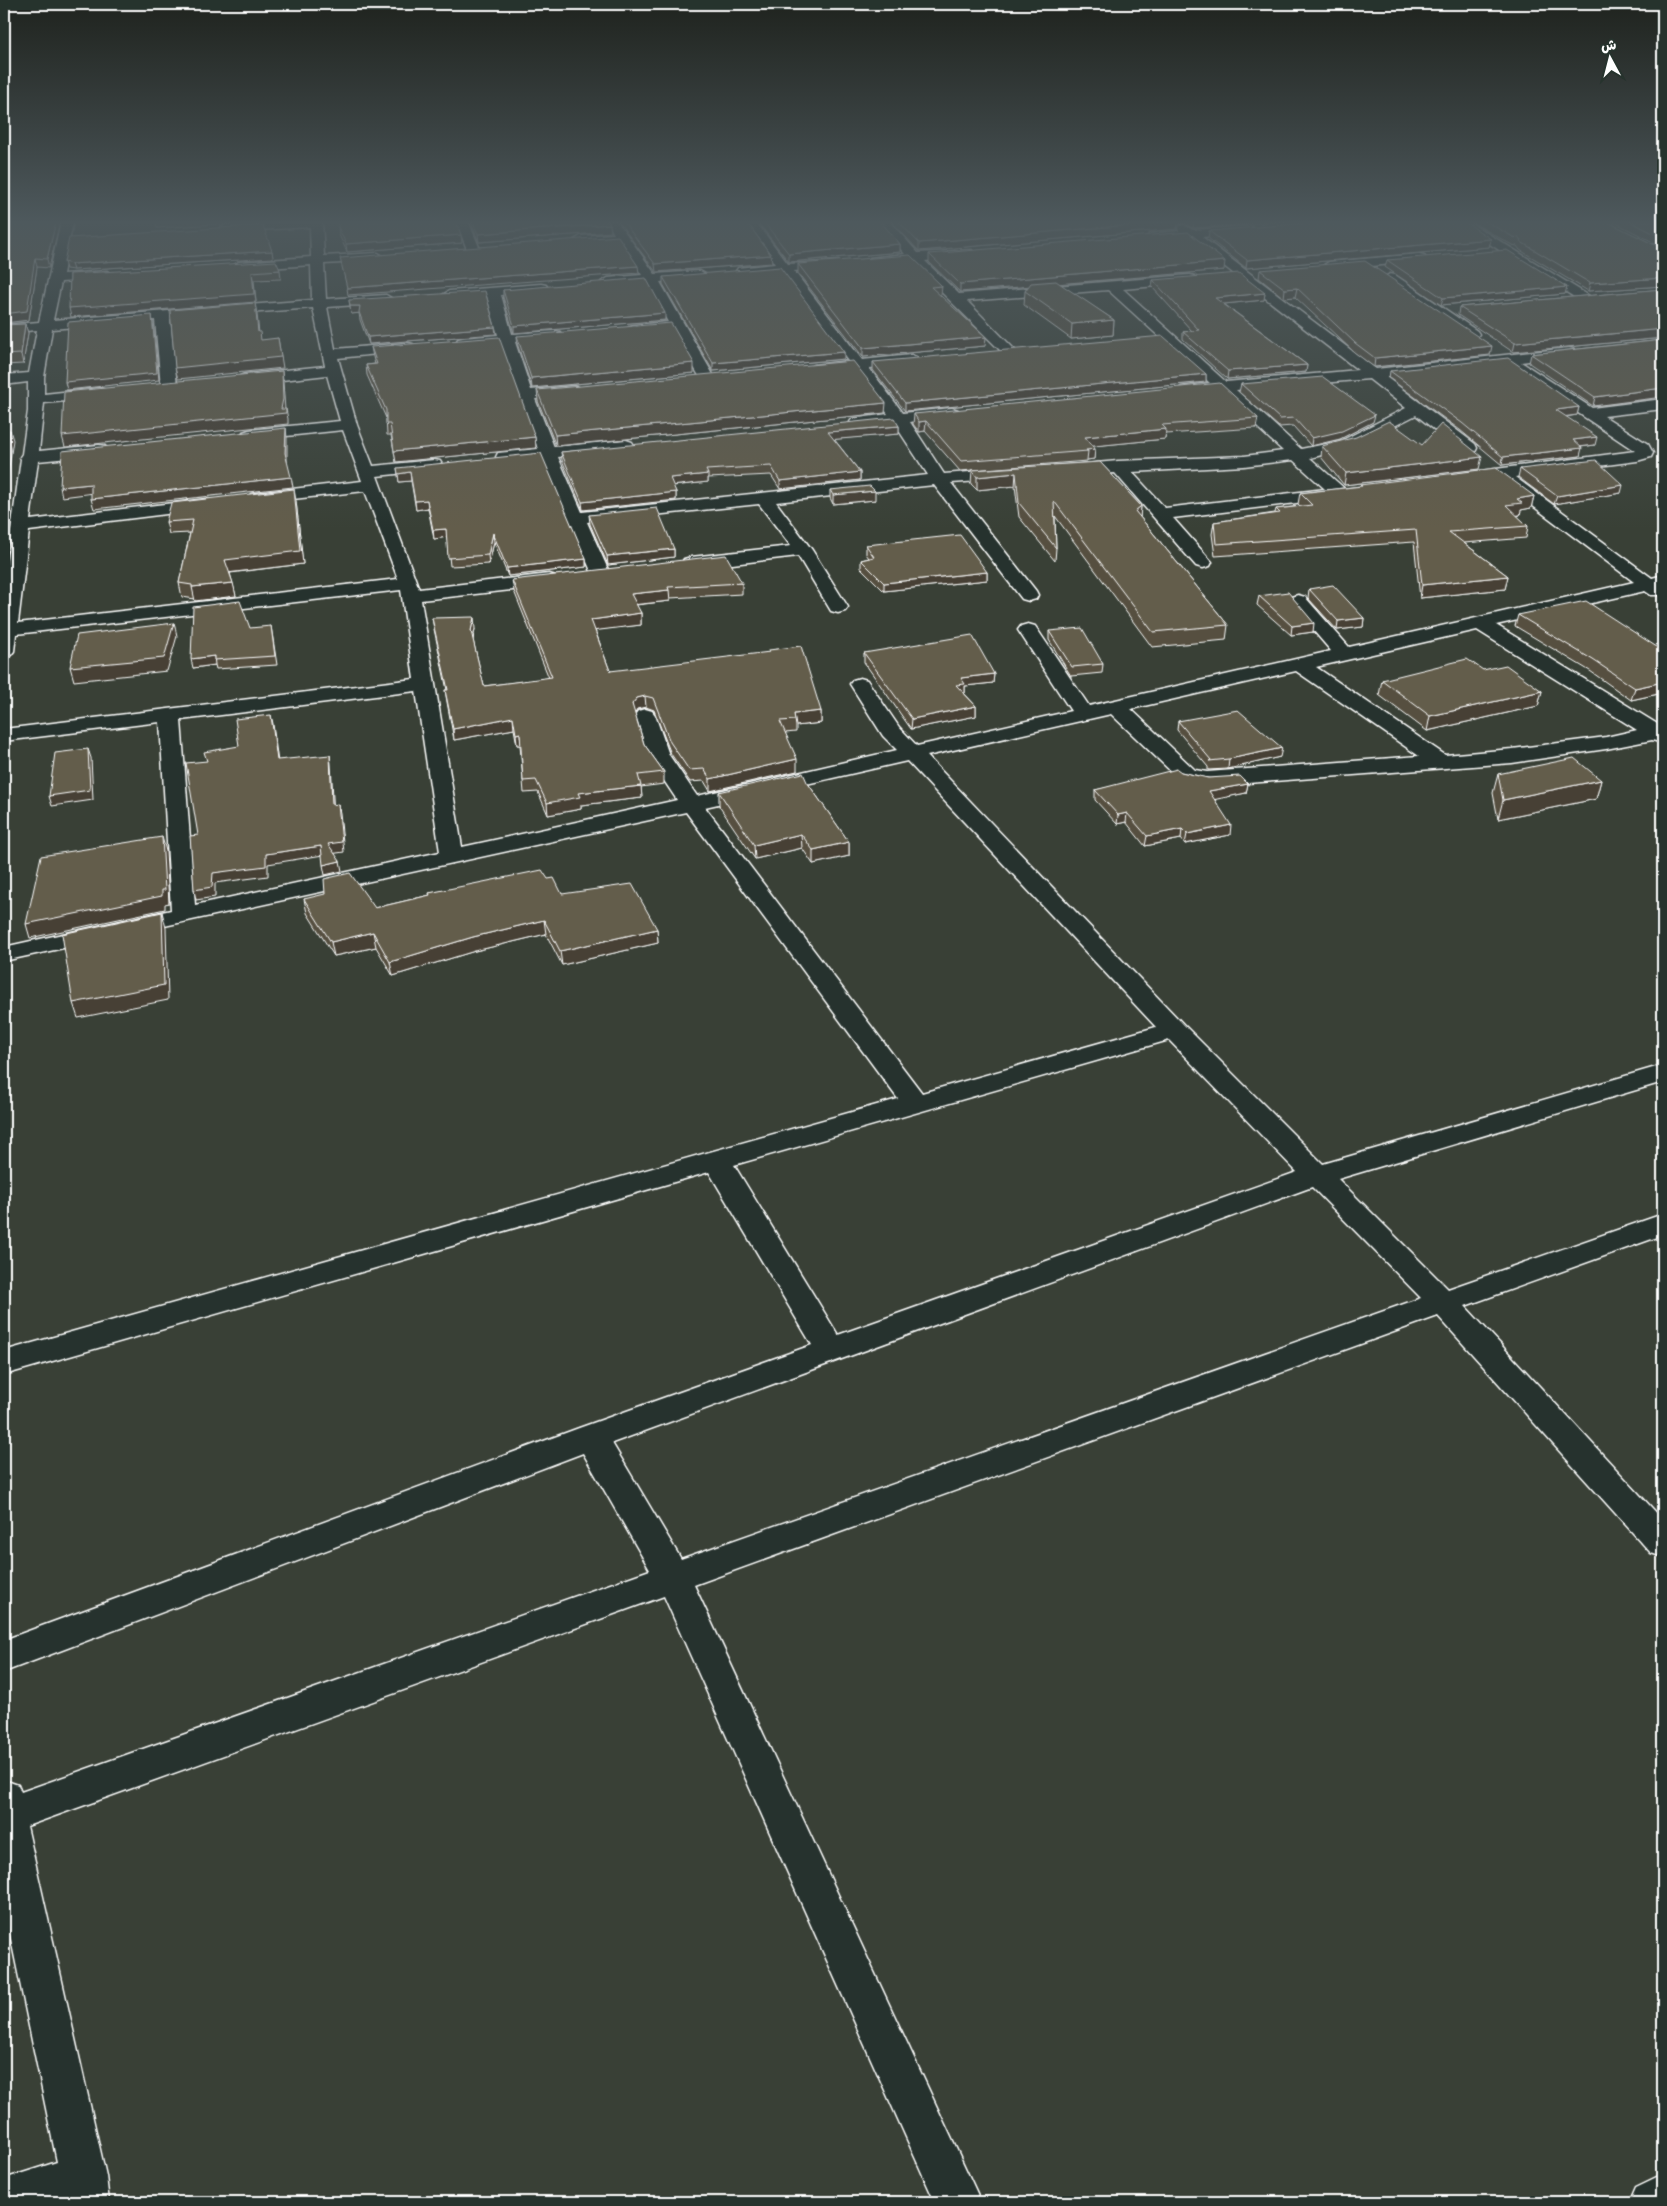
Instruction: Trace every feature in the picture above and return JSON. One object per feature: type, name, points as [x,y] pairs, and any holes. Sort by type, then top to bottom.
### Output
[{"type":"street","points":[[4,329],[56,324]]},
{"type":"street","points":[[163,324],[169,386]]},
{"type":"street","points":[[324,324],[349,425],[410,589],[452,856]]},
{"type":"street","points":[[501,324],[547,453],[602,574]]},
{"type":"street","points":[[828,324],[899,418],[940,479],[1029,595]]},
{"type":"street","points":[[985,324],[1014,351],[990,353]]},
{"type":"street","points":[[1152,324],[1339,493]]},
{"type":"street","points":[[1306,324],[1370,374],[1418,408],[1499,474],[1658,586]]},
{"type":"street","points":[[1452,480],[1637,456],[1645,453],[1642,448],[1458,324]]},
{"type":"street","points":[[4,651],[5,630],[22,526],[18,499],[28,457],[37,399],[36,377],[44,325]]},
{"type":"street","points":[[621,330],[678,326],[708,378]]},
{"type":"street","points":[[446,344],[572,334]]},
{"type":"street","points":[[1146,338],[1165,336]]},
{"type":"street","points":[[330,354],[427,345]]},
{"type":"street","points":[[1173,391],[1370,374],[1583,350]]},
{"type":"street","points":[[802,370],[925,358]]},
{"type":"street","points":[[228,380],[335,370]]},
{"type":"street","points":[[4,380],[36,377]]},
{"type":"street","points":[[688,380],[726,377]]},
{"type":"street","points":[[150,388],[188,384]]},
{"type":"street","points":[[526,395],[593,389]]},
{"type":"street","points":[[37,399],[112,392]]},
{"type":"street","points":[[1590,413],[1663,404]]},
{"type":"street","points":[[1050,471],[1244,461],[1298,456],[1347,444],[1418,408]]},
{"type":"street","points":[[840,424],[968,412]]},
{"type":"street","points":[[232,436],[349,425]]},
{"type":"street","points":[[13,432],[32,430]]},
{"type":"street","points":[[490,459],[645,443]]},
{"type":"street","points":[[28,457],[116,448]]},
{"type":"street","points":[[244,500],[452,463]]},
{"type":"street","points":[[1118,466],[1203,562]]},
{"type":"street","points":[[577,518],[940,479],[1023,473]]},
{"type":"street","points":[[1160,514],[1358,491]]},
{"type":"street","points":[[764,498],[803,550],[838,606]]},
{"type":"street","points":[[22,526],[225,502]]},
{"type":"street","points":[[669,566],[803,550]]},
{"type":"street","points":[[582,576],[621,572]]},
{"type":"street","points":[[5,630],[410,589],[564,578]]},
{"type":"street","points":[[4,954],[691,804],[1478,622],[1658,586]]},
{"type":"street","points":[[1298,601],[1343,654]]},
{"type":"street","points":[[1478,622],[1661,734]]},
{"type":"street","points":[[1028,630],[1083,713]]},
{"type":"street","points":[[1299,664],[1440,761]]},
{"type":"street","points":[[4,735],[424,684]]},
{"type":"street","points":[[860,684],[891,731],[912,754],[1174,1030],[1443,1302],[1663,1543]]},
{"type":"street","points":[[1116,706],[1188,775],[1197,779],[1512,756],[1570,749],[1661,734]]},
{"type":"street","points":[[170,715],[184,916]]},
{"type":"street","points":[[645,715],[658,755],[691,804],[916,1104]]},
{"type":"street","points":[[4,1363],[1174,1030]]},
{"type":"street","points":[[4,1656],[591,1437],[1317,1175],[1663,1074]]},
{"type":"street","points":[[717,1161],[831,1350]]},
{"type":"street","points":[[4,2202],[84,2189],[4,1810],[674,1577],[1663,1224]]},
{"type":"street","points":[[591,1437],[674,1577],[958,2202]]},
{"type":"street","points":[[1652,2202],[1663,2196]]},
{"type":"building","points":[[25,324],[21,354],[4,355],[4,325]]},
{"type":"building","points":[[68,324],[153,324],[157,373],[65,382]]},
{"type":"building","points":[[171,324],[257,324],[261,340],[278,338],[281,357],[175,368]]},
{"type":"building","points":[[363,324],[494,324],[495,327],[368,337]]},
{"type":"building","points":[[513,324],[538,324],[514,326]]},
{"type":"building","points":[[672,324],[694,363],[531,378],[517,336]]},
{"type":"building","points":[[690,324],[823,324],[844,352],[713,363]]},
{"type":"building","points":[[844,324],[972,324],[986,337],[863,348]]},
{"type":"building","points":[[1193,324],[1251,324],[1307,365],[1228,371],[1183,332],[1199,330]]},
{"type":"building","points":[[1335,324],[1459,324],[1492,346],[1375,358],[1355,343]]},
{"type":"building","points":[[1485,324],[1663,324],[1663,329],[1515,343]]},
{"type":"building","points":[[1163,336],[1206,374],[905,403],[873,362]]},
{"type":"building","points":[[499,337],[535,437],[394,451],[390,424],[386,424],[386,410],[366,365],[377,364],[371,347]]},
{"type":"building","points":[[1663,340],[1663,388],[1595,397],[1531,354]]},
{"type":"building","points":[[1508,358],[1579,407],[1556,410],[1597,437],[1573,440],[1582,448],[1503,457],[1462,423],[1390,371]]},
{"type":"building","points":[[853,361],[886,403],[555,435],[537,390]]},
{"type":"building","points":[[282,371],[283,399],[281,409],[286,409],[286,413],[62,436],[64,392]]},
{"type":"building","points":[[1323,377],[1375,415],[1342,431],[1312,438],[1294,418],[1280,419],[1241,384]]},
{"type":"building","points":[[1220,383],[1258,418],[1162,425],[1166,429],[1085,437],[1095,449],[1086,450],[1088,451],[961,461],[926,421],[919,422],[914,414]]},
{"type":"building","points":[[894,418],[899,426],[828,432],[860,472],[780,481],[771,466],[706,470],[708,474],[670,478],[676,492],[582,502],[561,452]]},
{"type":"building","points":[[1389,421],[1422,445],[1441,424],[1482,457],[1346,473],[1322,446],[1356,437]]},
{"type":"building","points":[[286,428],[285,453],[291,477],[91,499],[91,484],[60,487],[62,451]]},
{"type":"building","points":[[4,430],[10,430],[4,471]]},
{"type":"building","points":[[541,453],[586,559],[507,568],[493,533],[488,555],[448,558],[446,529],[433,530],[427,500],[415,501],[410,472],[398,474],[397,468]]},
{"type":"building","points":[[1596,460],[1623,485],[1557,496],[1520,469]]},
{"type":"building","points":[[1100,462],[1141,506],[1135,511],[1228,625],[1153,632],[1054,501],[1056,548],[1019,503],[1016,473],[977,477],[972,470]]},
{"type":"building","points":[[1496,468],[1534,496],[1517,499],[1522,503],[1506,505],[1528,526],[1449,532],[1508,576],[1422,585],[1416,530],[1216,544],[1214,522],[1280,513],[1276,509],[1312,505],[1300,493]]},
{"type":"building","points":[[870,486],[875,491],[833,495],[830,490]]},
{"type":"building","points":[[294,489],[300,551],[225,560],[233,583],[192,587],[192,585],[179,583],[193,520],[166,522],[171,503]]},
{"type":"building","points":[[657,508],[674,549],[607,556],[589,515]]},
{"type":"building","points":[[960,535],[987,572],[884,583],[861,560],[874,557],[866,545]]},
{"type":"building","points":[[726,555],[742,583],[668,587],[669,590],[631,594],[641,613],[591,620],[610,671],[770,652],[769,650],[801,646],[821,711],[794,714],[795,720],[780,721],[797,759],[710,779],[704,769],[689,770],[670,742],[653,698],[645,696],[637,698],[632,704],[644,744],[664,772],[638,775],[641,786],[578,793],[580,797],[547,803],[536,780],[523,781],[520,733],[516,734],[513,717],[453,729],[445,690],[448,690],[432,618],[474,617],[471,631],[484,686],[552,677],[512,580]]},
{"type":"building","points":[[1333,585],[1364,618],[1338,621],[1309,589]]},
{"type":"building","points":[[1288,592],[1314,623],[1292,626],[1259,596]]},
{"type":"building","points":[[240,601],[250,628],[271,626],[275,656],[214,660],[214,656],[191,659],[193,607]]},
{"type":"building","points":[[1586,601],[1663,651],[1663,682],[1635,688],[1593,660],[1518,615]]},
{"type":"building","points":[[174,623],[164,658],[70,667],[77,635]]},
{"type":"building","points":[[1082,628],[1103,664],[1072,667],[1049,631]]},
{"type":"building","points":[[972,635],[994,674],[961,678],[965,684],[956,685],[976,706],[912,719],[864,653]]},
{"type":"building","points":[[1467,659],[1483,670],[1506,665],[1542,691],[1430,716],[1382,680]]},
{"type":"building","points":[[1238,710],[1282,748],[1229,759],[1209,761],[1211,760],[1178,721]]},
{"type":"building","points":[[271,715],[277,760],[330,755],[332,805],[338,804],[342,842],[328,844],[340,861],[323,865],[321,846],[266,854],[266,866],[213,873],[212,887],[194,890],[190,836],[198,835],[186,763],[207,761],[204,752],[239,746],[235,719]]},
{"type":"building","points":[[88,749],[90,790],[49,796],[55,753]]},
{"type":"building","points":[[1574,758],[1601,780],[1503,800],[1498,774]]},
{"type":"building","points":[[1177,769],[1181,772],[1208,778],[1240,776],[1248,784],[1209,791],[1231,825],[1187,834],[1182,829],[1147,836],[1127,813],[1118,815],[1095,790]]},
{"type":"building","points":[[803,773],[807,782],[849,842],[813,850],[801,834],[754,845],[719,792]]},
{"type":"building","points":[[162,837],[165,890],[162,890],[162,896],[26,924],[41,856]]},
{"type":"building","points":[[542,870],[548,879],[554,878],[562,894],[632,884],[657,929],[560,951],[544,920],[473,937],[390,962],[373,932],[331,942],[304,899],[325,894],[324,879],[350,873],[375,908],[430,895],[429,893]]},
{"type":"building","points":[[162,912],[164,985],[73,1003],[62,934]]}]
